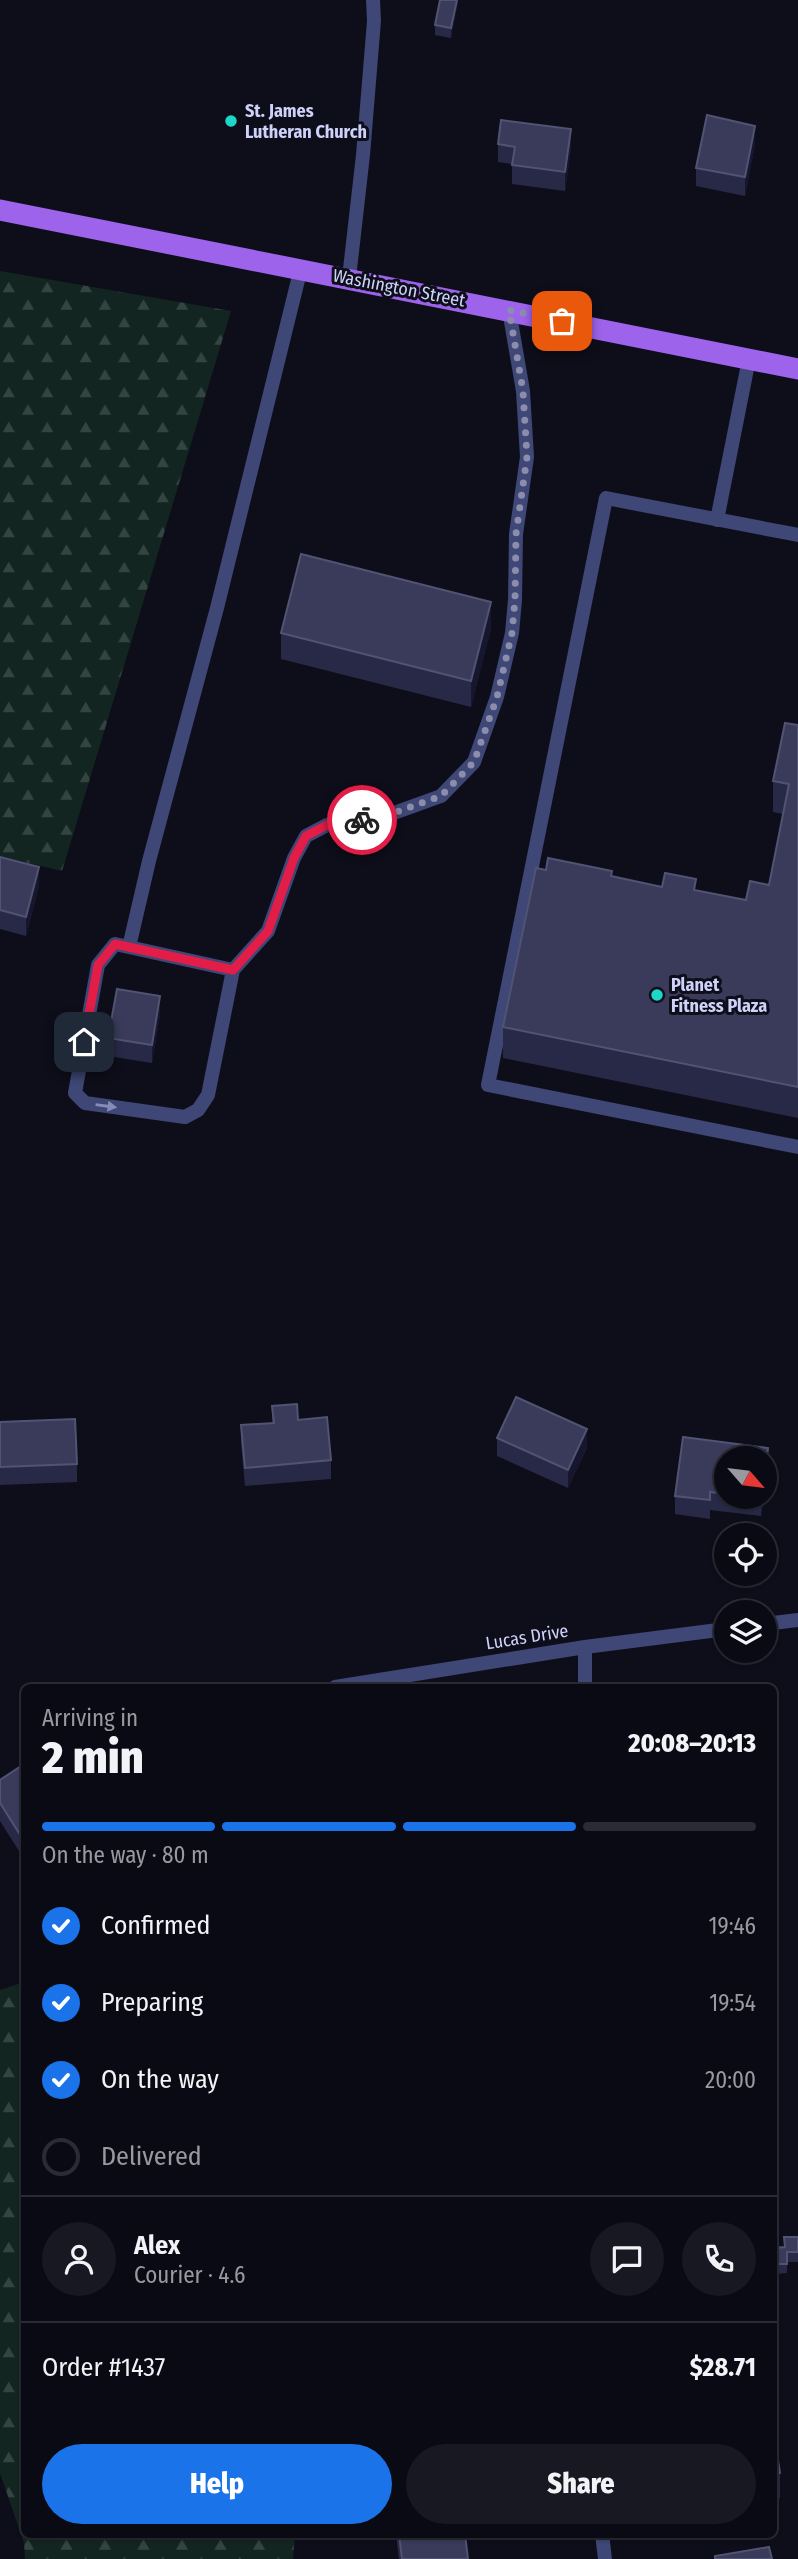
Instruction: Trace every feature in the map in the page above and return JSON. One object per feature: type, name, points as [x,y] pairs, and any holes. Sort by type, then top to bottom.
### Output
[{"type":"main road","name":"Washington Street","points":[[0,210],[798,369]]},
{"type":"street","points":[[349,278],[364,142],[374,21],[373,0]]},
{"type":"street","points":[[130,947],[149,861],[224,581],[301,268]]},
{"type":"street","points":[[233,970],[115,944],[98,965],[75,1093],[85,1103],[185,1117],[198,1110],[208,1095],[233,970],[268,931],[294,858],[306,836],[327,825],[380,818],[441,796],[474,762],[497,697],[512,633],[516,534],[527,457],[523,391],[509,310]]},
{"type":"street","points":[[717,520],[749,359]]},
{"type":"street","points":[[798,536],[606,498],[488,1085],[798,1147]]},
{"type":"street","points":[[777,1622],[798,1619]]},
{"type":"street","name":"Lucas Drive","points":[[354,1684],[585,1647],[714,1631]]},
{"type":"street","points":[[585,1647],[585,1684]]},
{"type":"street","points":[[602,2538],[605,2559]]},
{"type":"green space","points":[[0,271],[231,311],[62,871],[0,856]]},
{"type":"green space","points":[[21,1983],[21,2534],[0,2473],[0,1990]]},
{"type":"green space","points":[[22,2538],[295,2538],[293,2559],[25,2559]]},
{"type":"building","points":[[440,0],[457,0],[451,28],[435,25]]},
{"type":"building","points":[[707,115],[755,126],[745,177],[696,168]]},
{"type":"building","points":[[501,120],[571,129],[565,172],[512,165],[515,147],[498,144]]},
{"type":"building","points":[[301,554],[491,602],[471,681],[281,633]]},
{"type":"building","name":"Planet Fitness Plaza","points":[[785,723],[798,725],[798,1087],[503,1027],[536,868],[546,870],[548,858],[612,871],[611,876],[662,887],[665,873],[696,879],[694,890],[746,900],[750,881],[769,885],[789,784],[773,781]]},
{"type":"building","points":[[0,857],[39,867],[26,917],[0,910]]},
{"type":"building","points":[[117,989],[160,996],[152,1045],[108,1038]]},
{"type":"building","points":[[516,1397],[587,1429],[568,1470],[497,1438]]},
{"type":"building","points":[[297,1404],[298,1420],[327,1417],[331,1460],[245,1468],[241,1425],[274,1423],[272,1406]]},
{"type":"building","points":[[75,1419],[77,1464],[0,1467],[0,1422]]},
{"type":"building","points":[[683,1437],[753,1446],[714,1446],[714,1492],[710,1492],[710,1500],[675,1496]]},
{"type":"building","points":[[21,1766],[21,1836],[0,1803],[0,1780]]},
{"type":"building","points":[[784,2237],[798,2237],[798,2252],[787,2252],[787,2264],[777,2264],[777,2248],[785,2247]]},
{"type":"building","points":[[399,2538],[465,2538],[468,2559],[402,2559]]},
{"type":"building","points":[[769,2547],[772,2559],[715,2559],[715,2556]]},
{"type":"way so far","points":[[362,820],[380,818],[441,796],[474,762],[497,697],[512,633],[516,534],[527,457],[523,391],[509,310],[562,321]]},
{"type":"place","name":"St. James Lutheran Church","points":[[231,121]]},
{"type":"place","name":"Planet Fitness Plaza","points":[[657,995]]},
{"type":"route","points":[[84,1042],[98,965],[115,944],[233,970],[268,931],[294,858],[306,836],[327,825],[362,820]]}]
